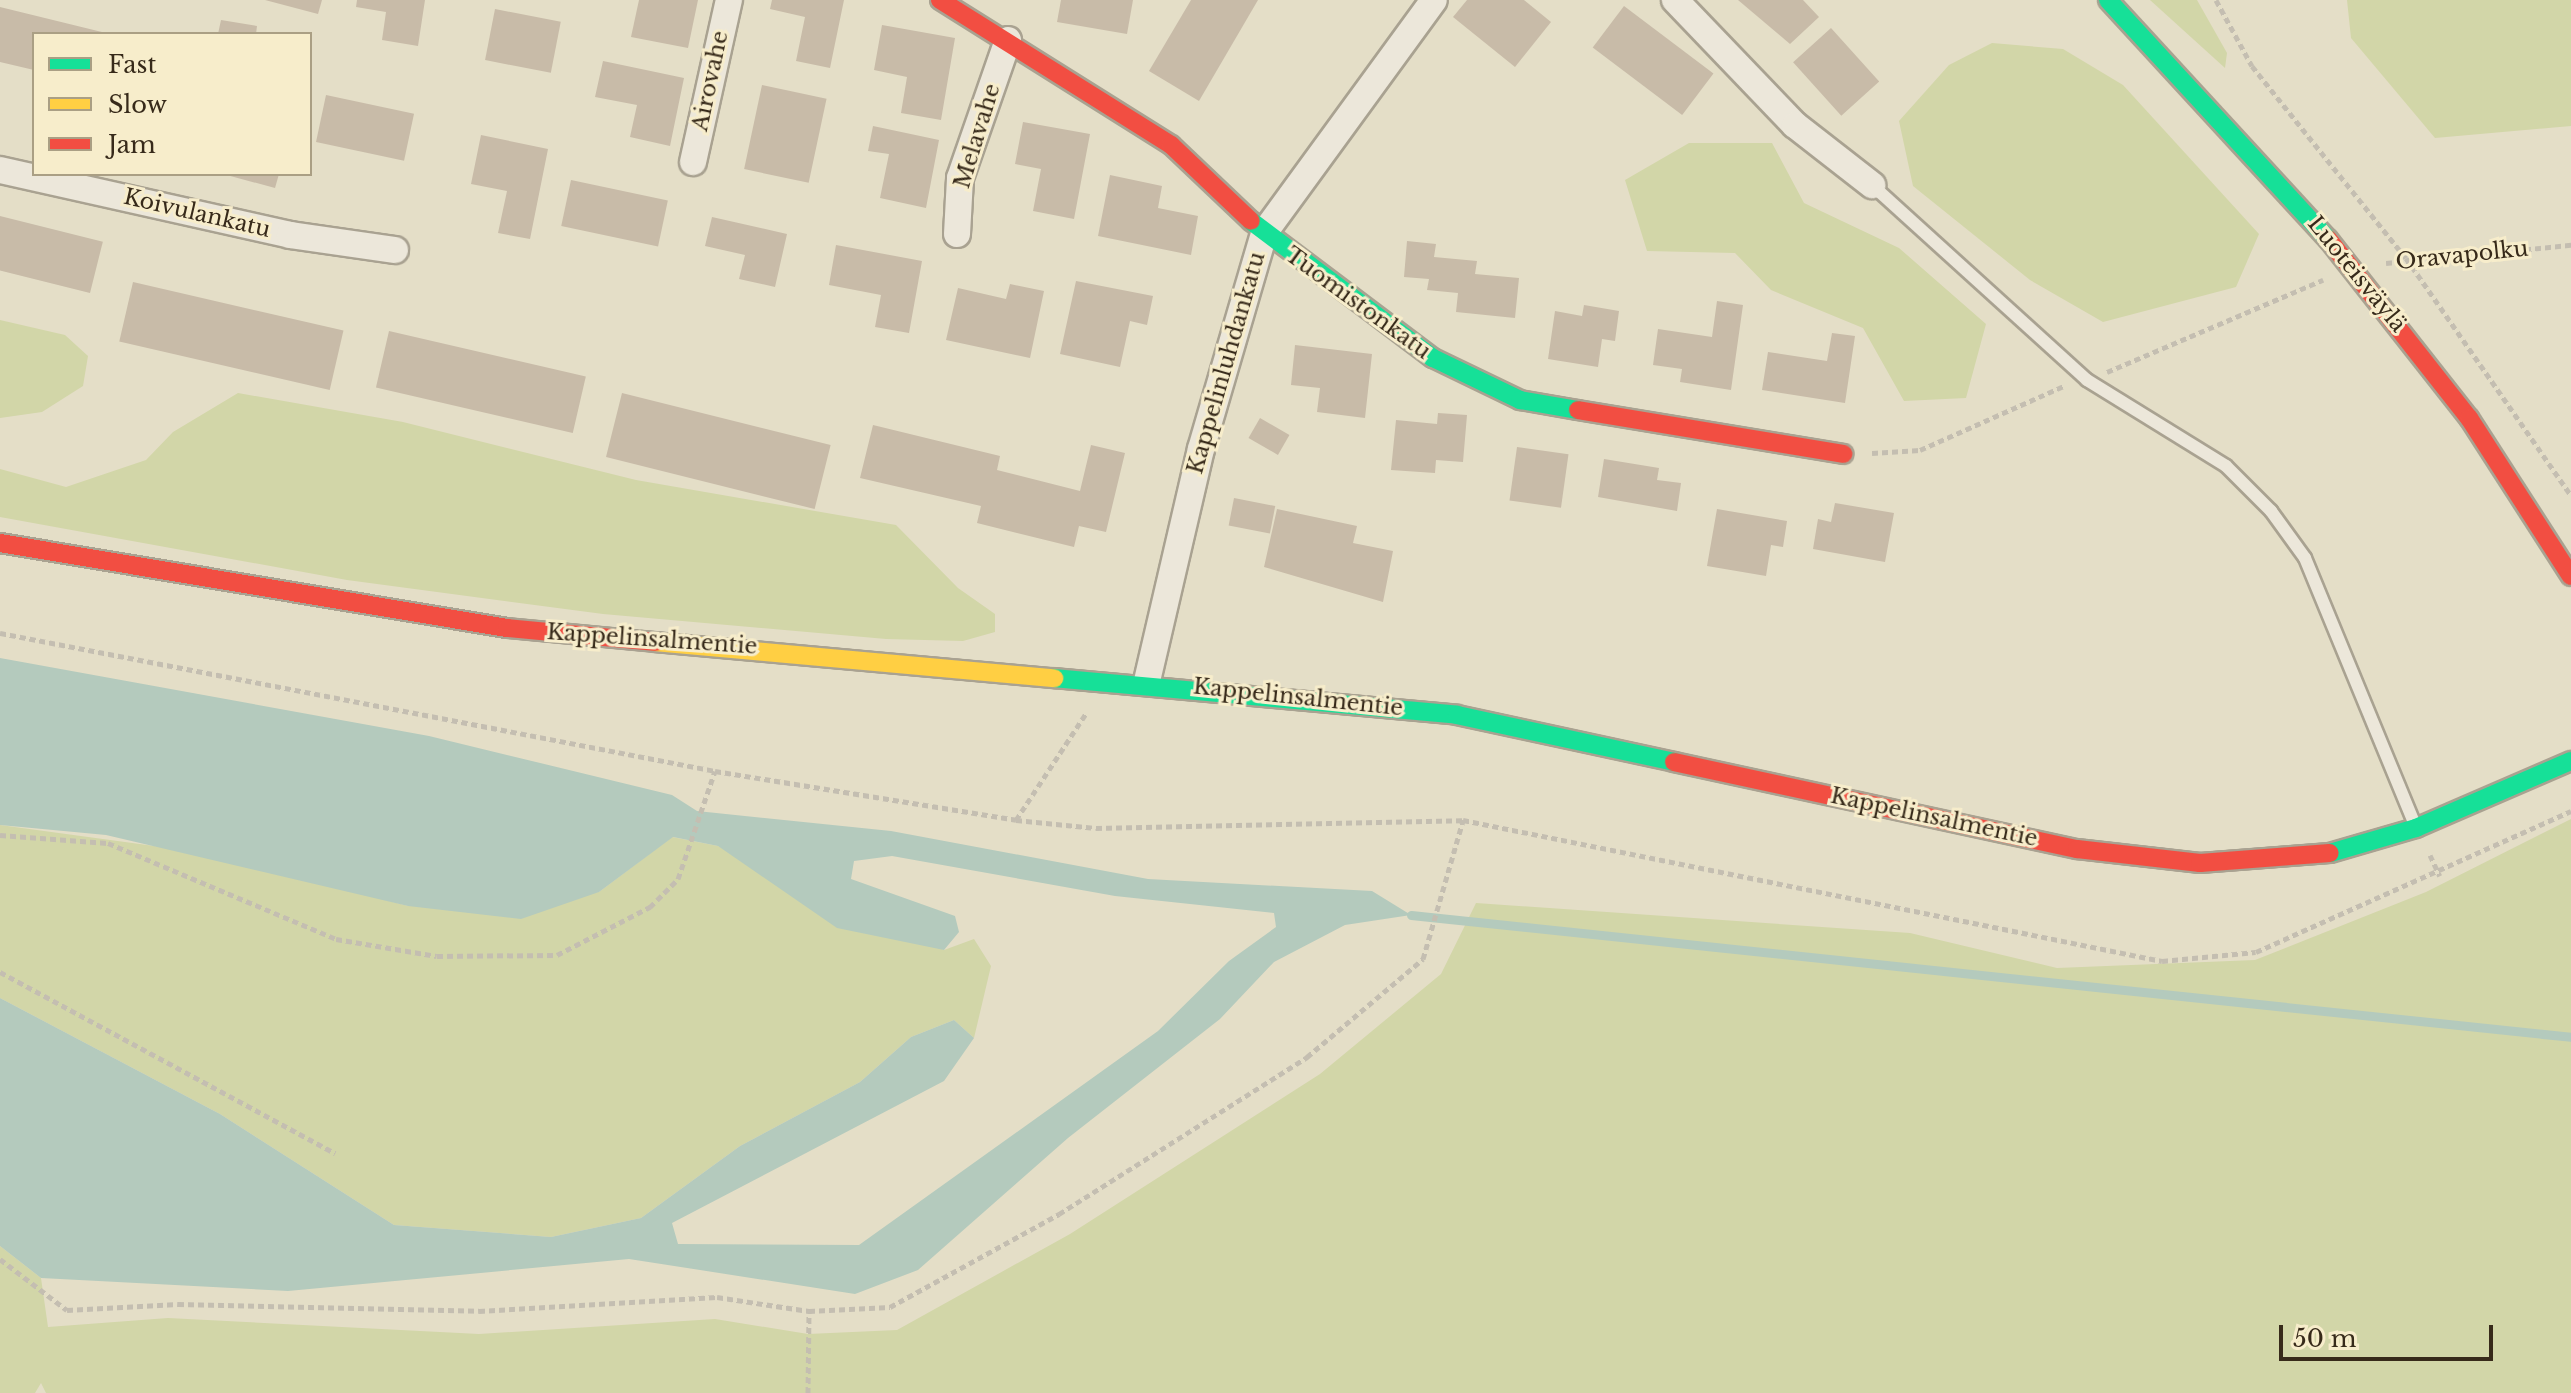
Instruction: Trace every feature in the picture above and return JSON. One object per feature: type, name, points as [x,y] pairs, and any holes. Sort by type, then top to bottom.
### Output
[{"type":"street","name":"Airovahe","points":[[693,162],[729,0]]},
{"type":"street","name":"Tuomistonkatu","points":[[940,0],[1171,145],[1264,233],[1433,358],[1520,400],[1843,454]]},
{"type":"street","name":"Kappelinluhdankatu","points":[[1147,681],[1201,449],[1264,233],[1434,0]]},
{"type":"street","points":[[1675,0],[1795,125],[1872,185]]},
{"type":"street","name":"Luoteisväylä","points":[[2108,0],[2233,128],[2353,270],[2469,418],[2571,576]]},
{"type":"street","name":"Melavahe","points":[[957,234],[960,178],[1008,40]]},
{"type":"street","name":"Koivulankatu","points":[[0,170],[290,235],[395,250]]},
{"type":"street","name":"Kappelinsalmentie","points":[[0,543],[507,628],[1147,681],[1457,715],[2077,849],[2200,863],[2309,859],[2416,828],[2571,761]]},
{"type":"lane","points":[[1872,185],[2087,380],[2226,466],[2271,511],[2305,558],[2416,828]]},
{"type":"path","points":[[2216,0],[2252,66],[2406,258],[2571,495]]},
{"type":"path","name":"Oravapolku","points":[[2353,270],[2406,258],[2571,245]]},
{"type":"path","points":[[0,633],[715,771],[1016,820],[1096,828],[1463,820],[2162,961],[2256,952],[2571,811]]},
{"type":"path","points":[[1016,820],[1110,678]]},
{"type":"path","points":[[0,835],[108,843],[336,939],[437,956],[557,955],[650,907],[678,879],[709,799],[715,771]]},
{"type":"path","points":[[0,1259],[67,1310],[178,1304],[479,1311],[717,1297],[809,1311],[890,1307],[1059,1214],[1307,1057],[1423,959],[1430,945],[1463,820]]},
{"type":"path","points":[[0,972],[335,1153]]},
{"type":"path","points":[[808,1393],[809,1311]]},
{"type":"green space","points":[[2150,0],[2197,0],[2227,53],[2225,68]]},
{"type":"green space","points":[[2347,0],[2571,0],[2571,126],[2435,138],[2351,38]]},
{"type":"green space","points":[[1992,43],[2063,49],[2123,85],[2259,234],[2236,287],[2103,322],[2030,280],[1913,186],[1899,121],[1949,65]]},
{"type":"green space","points":[[1689,143],[1772,143],[1804,203],[1899,248],[1986,324],[1966,398],[1904,401],[1863,328],[1771,290],[1735,253],[1647,251],[1625,180]]},
{"type":"green space","points":[[0,320],[65,335],[88,356],[83,386],[42,412],[0,418]]},
{"type":"green space","points":[[238,393],[403,422],[636,480],[896,525],[958,588],[995,614],[995,632],[963,641],[886,639],[603,614],[347,580],[0,517],[0,469],[66,487],[146,460],[173,432]]},
{"type":"green space","points":[[2571,819],[2571,1393],[46,1393],[41,1383],[35,1393],[0,1393],[0,1246],[41,1278],[48,1327],[168,1318],[479,1334],[715,1319],[808,1334],[897,1330],[1070,1234],[1320,1074],[1441,974],[1476,903],[1910,933],[2057,968],[2255,960],[2426,892]]},
{"type":"green space","points":[[0,825],[213,854],[408,906],[599,892],[672,837],[718,846],[944,950],[974,939],[991,966],[974,1038],[954,1020],[911,1037],[860,1082],[740,1146],[641,1218],[551,1237],[394,1225],[220,1114],[0,998]]},
{"type":"shaded area","points":[[0,658],[429,736],[672,795],[697,811],[891,831],[1148,879],[1372,891],[1411,915],[1345,925],[1274,962],[1220,1019],[1068,1138],[918,1270],[855,1294],[629,1259],[288,1291],[41,1278],[0,1246],[0,998],[220,1114],[394,1225],[551,1237],[641,1218],[740,1146],[860,1082],[911,1037],[954,1020],[974,1038],[944,1081],[672,1223],[678,1244],[859,1245],[1158,1031],[1229,961],[1276,927],[1274,913],[1115,896],[892,856],[854,861],[851,879],[955,916],[959,932],[944,950],[837,928],[718,846],[673,837],[599,892],[521,919],[408,906],[106,835],[0,825]]},
{"type":"building","points":[[265,0],[322,0],[318,14]]},
{"type":"building","points":[[357,0],[425,0],[418,46],[382,40],[386,12],[356,7]]},
{"type":"building","points":[[639,0],[698,0],[688,48],[631,37]]},
{"type":"building","points":[[772,0],[844,0],[830,68],[796,61],[805,17],[770,9]]},
{"type":"building","points":[[1061,0],[1133,0],[1127,34],[1057,22]]},
{"type":"building","points":[[1191,0],[1258,0],[1199,101],[1149,71]]},
{"type":"building","points":[[1467,0],[1524,0],[1551,22],[1515,67],[1453,17]]},
{"type":"building","points":[[1738,0],[1803,0],[1819,17],[1790,44]]},
{"type":"building","points":[[1624,6],[1713,73],[1682,115],[1593,48]]},
{"type":"building","points":[[0,7],[102,32],[32,32],[32,70],[0,62]]},
{"type":"building","points":[[495,9],[561,22],[551,73],[485,60]]},
{"type":"building","points":[[221,20],[257,26],[256,32],[218,32]]},
{"type":"building","points":[[882,25],[955,38],[941,120],[901,113],[907,77],[874,70]]},
{"type":"building","points":[[1831,28],[1879,82],[1841,116],[1793,62]]},
{"type":"building","points":[[603,61],[684,78],[670,146],[630,137],[637,105],[595,97]]},
{"type":"building","points":[[762,85],[827,99],[809,183],[744,169]]},
{"type":"building","points":[[326,95],[414,114],[404,161],[316,142]]},
{"type":"building","points":[[1023,122],[1090,134],[1074,219],[1033,211],[1041,169],[1015,164]]},
{"type":"building","points":[[873,126],[939,140],[926,208],[880,198],[889,154],[868,151]]},
{"type":"building","points":[[481,135],[548,149],[530,239],[498,233],[507,191],[471,184]]},
{"type":"building","points":[[1110,175],[1162,186],[1158,208],[1198,216],[1191,255],[1098,236]]},
{"type":"building","points":[[230,176],[278,176],[275,188]]},
{"type":"building","points":[[571,180],[668,201],[658,247],[561,226]]},
{"type":"building","points":[[0,216],[103,242],[90,293],[0,271]]},
{"type":"building","points":[[712,217],[787,234],[775,287],[739,279],[745,255],[705,246]]},
{"type":"building","points":[[1407,241],[1436,244],[1434,257],[1477,261],[1475,274],[1519,278],[1515,318],[1456,312],[1458,293],[1427,290],[1429,279],[1404,277]]},
{"type":"building","points":[[836,245],[922,261],[909,333],[875,327],[881,295],[829,285]]},
{"type":"building","points":[[1076,281],[1153,296],[1147,325],[1130,321],[1120,367],[1060,354]]},
{"type":"building","points":[[133,282],[343,331],[330,390],[119,341]]},
{"type":"building","points":[[1010,284],[1044,291],[1030,358],[946,340],[958,288],[1006,299]]},
{"type":"building","points":[[1717,301],[1743,305],[1731,390],[1680,382],[1682,369],[1653,365],[1658,329],[1712,337]]},
{"type":"building","points":[[1584,305],[1619,311],[1615,341],[1602,339],[1598,367],[1548,359],[1555,311],[1582,316]]},
{"type":"building","points":[[389,331],[586,376],[573,433],[376,388]]},
{"type":"building","points":[[1832,333],[1855,336],[1845,403],[1762,390],[1768,352],[1827,361]]},
{"type":"building","points":[[1295,345],[1372,354],[1365,418],[1317,412],[1320,388],[1291,385]]},
{"type":"building","points":[[622,393],[831,445],[815,509],[606,457]]},
{"type":"building","points":[[1438,413],[1467,415],[1463,462],[1436,460],[1435,473],[1391,470],[1396,420],[1437,424]]},
{"type":"building","points":[[1260,418],[1289,435],[1278,455],[1248,438]]},
{"type":"building","points":[[873,425],[1000,456],[997,470],[1080,491],[1091,445],[1125,453],[1106,532],[1079,526],[1074,547],[977,523],[981,506],[860,478]]},
{"type":"building","points":[[1517,447],[1568,454],[1561,508],[1509,500]]},
{"type":"building","points":[[1604,459],[1659,468],[1657,480],[1681,483],[1677,511],[1598,497]]},
{"type":"building","points":[[1234,498],[1275,506],[1270,533],[1229,525]]},
{"type":"building","points":[[1835,503],[1894,513],[1885,562],[1813,549],[1818,519],[1831,522]]},
{"type":"building","points":[[1277,509],[1357,526],[1353,543],[1393,551],[1383,602],[1264,567]]},
{"type":"building","points":[[1717,509],[1787,521],[1783,547],[1771,545],[1766,576],[1707,566]]},
{"type":"waterway","points":[[1411,915],[2571,1037]]},
{"type":"traffic: fast","points":[[2108,0],[2328,239]]},
{"type":"traffic: fast","points":[[1251,221],[1433,358],[1520,400],[1578,410]]},
{"type":"traffic: fast","points":[[1054,678],[1457,715],[1674,762]]},
{"type":"traffic: fast","points":[[2330,853],[2416,828],[2571,761]]},
{"type":"traffic: slow","points":[[655,642],[1054,678]]},
{"type":"traffic: jam","points":[[940,0],[1171,145],[1251,221]]},
{"type":"traffic: jam","points":[[2328,239],[2469,418],[2571,576]]},
{"type":"traffic: jam","points":[[1578,410],[1843,454]]},
{"type":"traffic: jam","points":[[0,543],[507,628],[655,642]]},
{"type":"traffic: jam","points":[[1674,762],[2077,849],[2200,863],[2330,853]]}]
